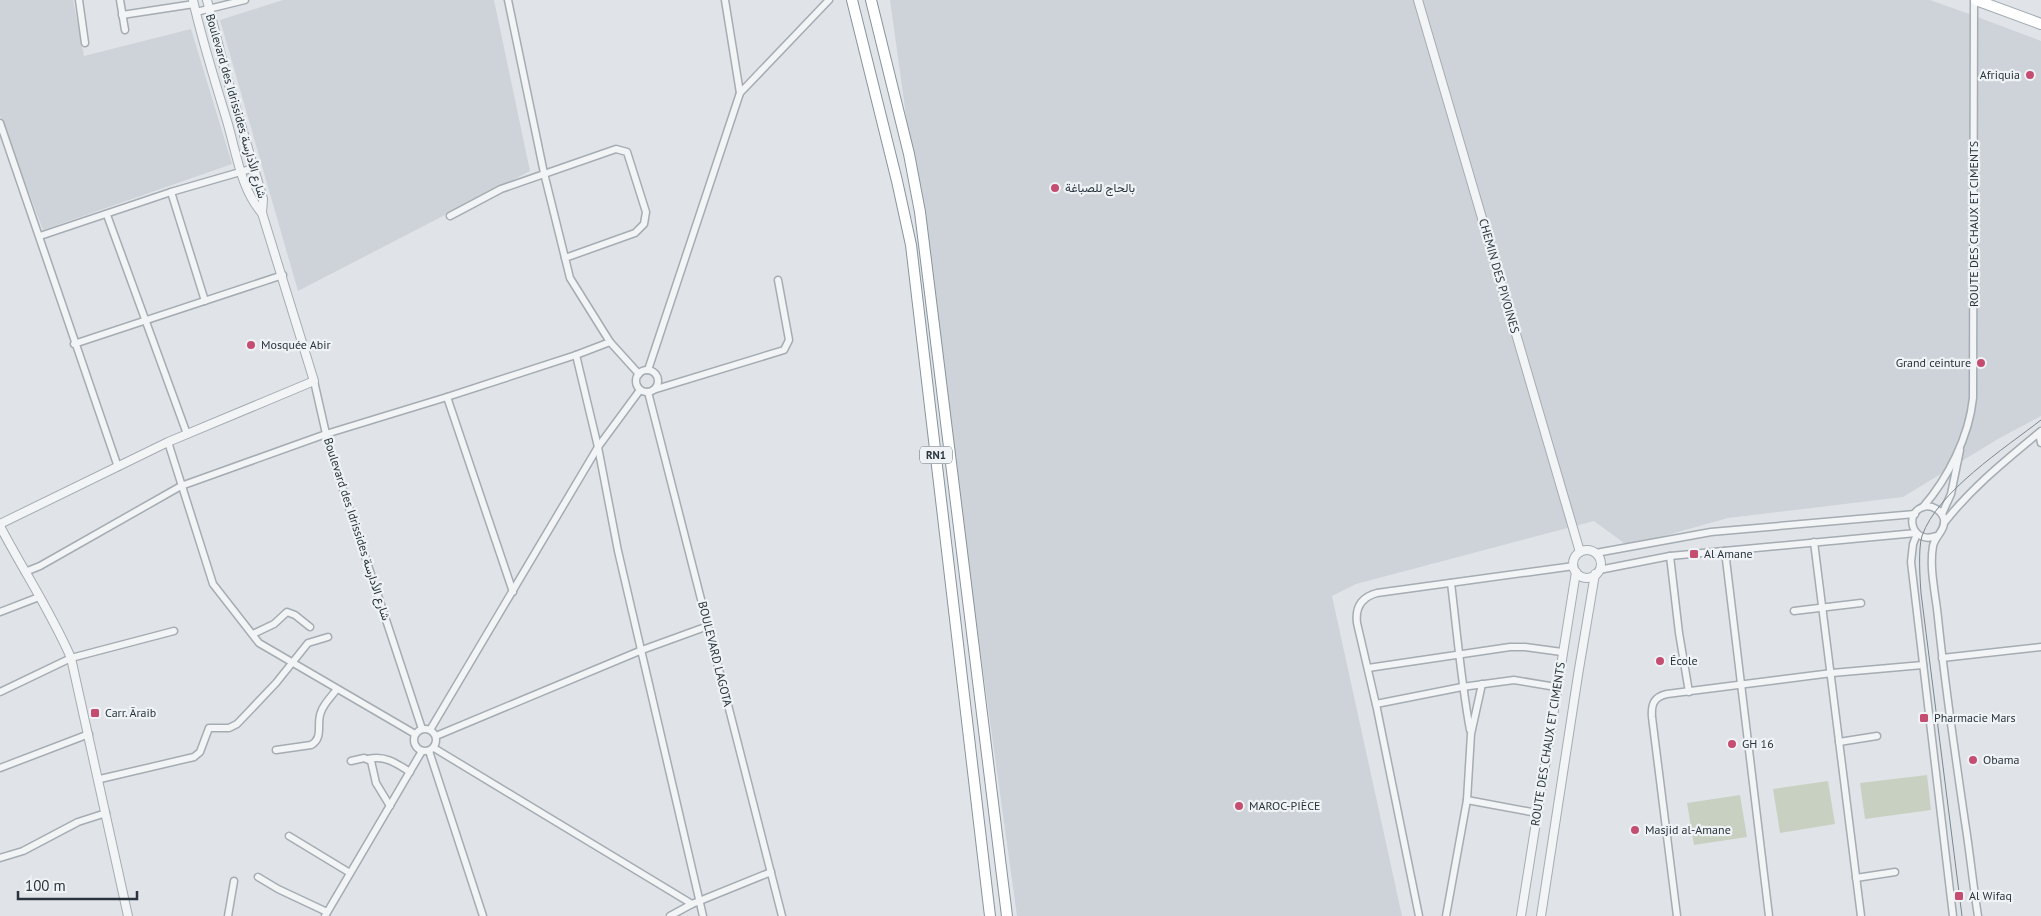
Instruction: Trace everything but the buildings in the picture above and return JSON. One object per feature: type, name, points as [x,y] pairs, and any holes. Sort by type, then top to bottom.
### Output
[{"type":"main road","name":"RN1","points":[[852,0],[911,245],[990,916]]},
{"type":"main road","name":"RN1","points":[[871,0],[909,154],[921,220],[1007,916]]},
{"type":"main road","points":[[1975,0],[2041,24]]},
{"type":"street","points":[[79,0],[85,44]]},
{"type":"street","points":[[120,0],[125,30]]},
{"type":"street","name":"Boulevard des Idrissides شارع الأدارسة","points":[[207,0],[263,199],[262,213]]},
{"type":"street","points":[[122,15],[194,5],[209,10],[245,0]]},
{"type":"street","points":[[508,0],[544,173],[570,278],[610,342],[639,374]]},
{"type":"street","points":[[725,0],[740,93]]},
{"type":"street","points":[[640,390],[636,380],[639,374],[648,370],[740,93],[829,0]]},
{"type":"street","name":"CHEMIN DES PIVOINES","points":[[1418,0],[1580,552]]},
{"type":"street","name":"ROUTE DES CHAUX ET CIMENTS","points":[[1942,514],[1951,494],[1961,446],[1970,419],[1973,398],[1975,0]]},
{"type":"street","name":"Boulevard des Idrissides شارع الأدارسة","points":[[194,5],[242,172],[254,203],[262,213],[283,275],[314,381],[326,434],[422,729]]},
{"type":"street","points":[[0,123],[40,236],[74,344],[118,467]]},
{"type":"street","points":[[450,216],[501,190],[544,173],[616,149],[627,152],[646,212],[644,224],[635,232],[565,258]]},
{"type":"street","points":[[40,236],[171,192],[254,168]]},
{"type":"street","points":[[171,192],[205,300]]},
{"type":"street","points":[[107,215],[147,321],[186,434]]},
{"type":"street","points":[[74,344],[283,275]]},
{"type":"street","points":[[640,390],[651,391],[784,350],[789,340],[778,280]]},
{"type":"street","points":[[24,572],[40,566],[181,486],[326,434],[447,397],[610,342]]},
{"type":"street","points":[[576,355],[598,447],[618,551],[703,916]]},
{"type":"street","points":[[648,370],[654,373],[657,378],[657,385],[651,391]]},
{"type":"street","points":[[128,916],[100,779],[71,658],[59,631],[24,572],[0,525],[168,442],[314,381]]},
{"type":"street","points":[[430,730],[598,447],[640,390]]},
{"type":"street","name":"BOULEVARD LAGOTA","points":[[651,391],[708,626],[782,916]]},
{"type":"street","points":[[447,397],[513,592]]},
{"type":"street","points":[[2040,432],[2041,443]]},
{"type":"street","points":[[1978,916],[1942,658],[1933,568],[1933,547],[1936,536],[1943,528],[1944,523],[1985,477],[2040,432]]},
{"type":"street","points":[[168,442],[213,584],[259,643],[416,734]]},
{"type":"street","name":"ROUTE DES CHAUX ET CIMENTS","points":[[1923,507],[1939,489],[1961,446]]},
{"type":"street","points":[[1944,523],[1942,514],[1932,507],[1923,507],[1915,514],[1912,524],[1916,533],[1911,562],[1953,916]]},
{"type":"street","points":[[1915,514],[1711,532],[1596,553],[1588,550],[1580,552],[1575,558],[1575,569],[1583,577],[1592,576],[1597,572],[1670,556],[1916,533],[1926,538],[1936,536]]},
{"type":"street","points":[[1814,542],[1824,607],[1861,916]]},
{"type":"street","points":[[1725,551],[1769,916]]},
{"type":"street","points":[[1596,553],[1600,561],[1597,572]]},
{"type":"street","points":[[1670,556],[1679,633],[1689,692]]},
{"type":"street","points":[[1418,916],[1376,704],[1357,619],[1357,609],[1363,599],[1377,593],[1451,582],[1575,569]]},
{"type":"street","name":"ROUTE DES CHAUX ET CIMENTS","points":[[1521,916],[1575,569]]},
{"type":"street","name":"ROUTE DES CHAUX ET CIMENTS","points":[[1541,916],[1578,675],[1597,572]]},
{"type":"street","points":[[1451,582],[1460,653],[1462,687],[1471,734]]},
{"type":"street","points":[[0,612],[39,597]]},
{"type":"street","points":[[1794,611],[1861,603]]},
{"type":"street","points":[[253,634],[274,624],[287,612],[295,615],[310,627]]},
{"type":"street","points":[[258,877],[278,890],[326,914],[410,772],[428,750],[436,736],[642,650],[708,626]]},
{"type":"street","points":[[0,692],[71,658],[174,631]]},
{"type":"street","points":[[100,779],[194,757],[200,752],[209,728],[229,728],[237,724],[293,664],[308,643],[328,637]]},
{"type":"street","points":[[1368,668],[1510,647],[1562,652]]},
{"type":"street","points":[[1942,658],[2041,647]]},
{"type":"street","points":[[1677,916],[1652,711],[1654,701],[1662,695],[1832,673],[1922,665]]},
{"type":"street","points":[[1376,704],[1462,687],[1518,680],[1556,687]]},
{"type":"street","points":[[1446,916],[1467,800],[1471,734],[1482,684]]},
{"type":"street","points":[[276,750],[316,743],[319,736],[321,711],[337,689]]},
{"type":"street","points":[[436,736],[430,730],[422,729],[414,738],[415,746],[428,750],[692,904]]},
{"type":"street","points":[[0,768],[89,734]]},
{"type":"street","points":[[1840,742],[1877,736]]},
{"type":"street","points":[[428,750],[483,916]]},
{"type":"street","points":[[351,761],[376,757],[391,760],[410,772]]},
{"type":"street","points":[[368,759],[371,761],[374,769],[376,783],[380,792],[390,806]]},
{"type":"street","points":[[1467,800],[1536,813]]},
{"type":"street","points":[[0,858],[23,851],[78,822],[106,813]]},
{"type":"street","points":[[289,836],[350,873]]},
{"type":"street","points":[[670,916],[692,904],[771,872]]},
{"type":"street","points":[[1856,878],[1895,872]]},
{"type":"street","points":[[228,916],[234,881]]},
{"type":"shaded area","points":[[0,0],[73,0],[84,56],[191,29],[232,164],[43,230],[0,116]]},
{"type":"shaded area","points":[[283,0],[494,0],[530,171],[298,291],[220,20]]},
{"type":"shaded area","points":[[890,0],[1930,0],[1972,15],[2041,41],[2041,416],[1998,439],[1903,497],[1728,518],[1628,546],[1594,521],[1356,584],[1332,596],[1402,916],[1017,916]]},
{"type":"green space","points":[[1927,775],[1931,810],[1865,819],[1860,783]]},
{"type":"green space","points":[[1828,781],[1835,824],[1780,833],[1773,789]]},
{"type":"green space","points":[[1740,795],[1747,837],[1694,845],[1687,803]]},
{"type":"tram line","points":[[1962,916],[1921,593],[1921,541],[1930,520],[1957,487],[1991,457],[2041,420]]},
{"type":"place","name":"Afriquia","points":[[2030,75]]},
{"type":"place","name":"بالحاج للصباغة","points":[[1055,188]]},
{"type":"place","name":"Mosquée Abir","points":[[251,345]]},
{"type":"place","name":"Grand ceinture","points":[[1981,363]]},
{"type":"place","name":"Al Amane","points":[[1694,554]]},
{"type":"place","name":"École","points":[[1660,661]]},
{"type":"place","name":"Carr. Âraib","points":[[95,713]]},
{"type":"place","name":"Pharmacie Mars","points":[[1924,718]]},
{"type":"place","name":"GH 16","points":[[1732,744]]},
{"type":"place","name":"Obama","points":[[1973,760]]},
{"type":"place","name":"MAROC-PIÈCE","points":[[1239,806]]},
{"type":"place","name":"Masjid al-Amane","points":[[1635,830]]},
{"type":"place","name":"Al Wifaq","points":[[1959,896]]}]
